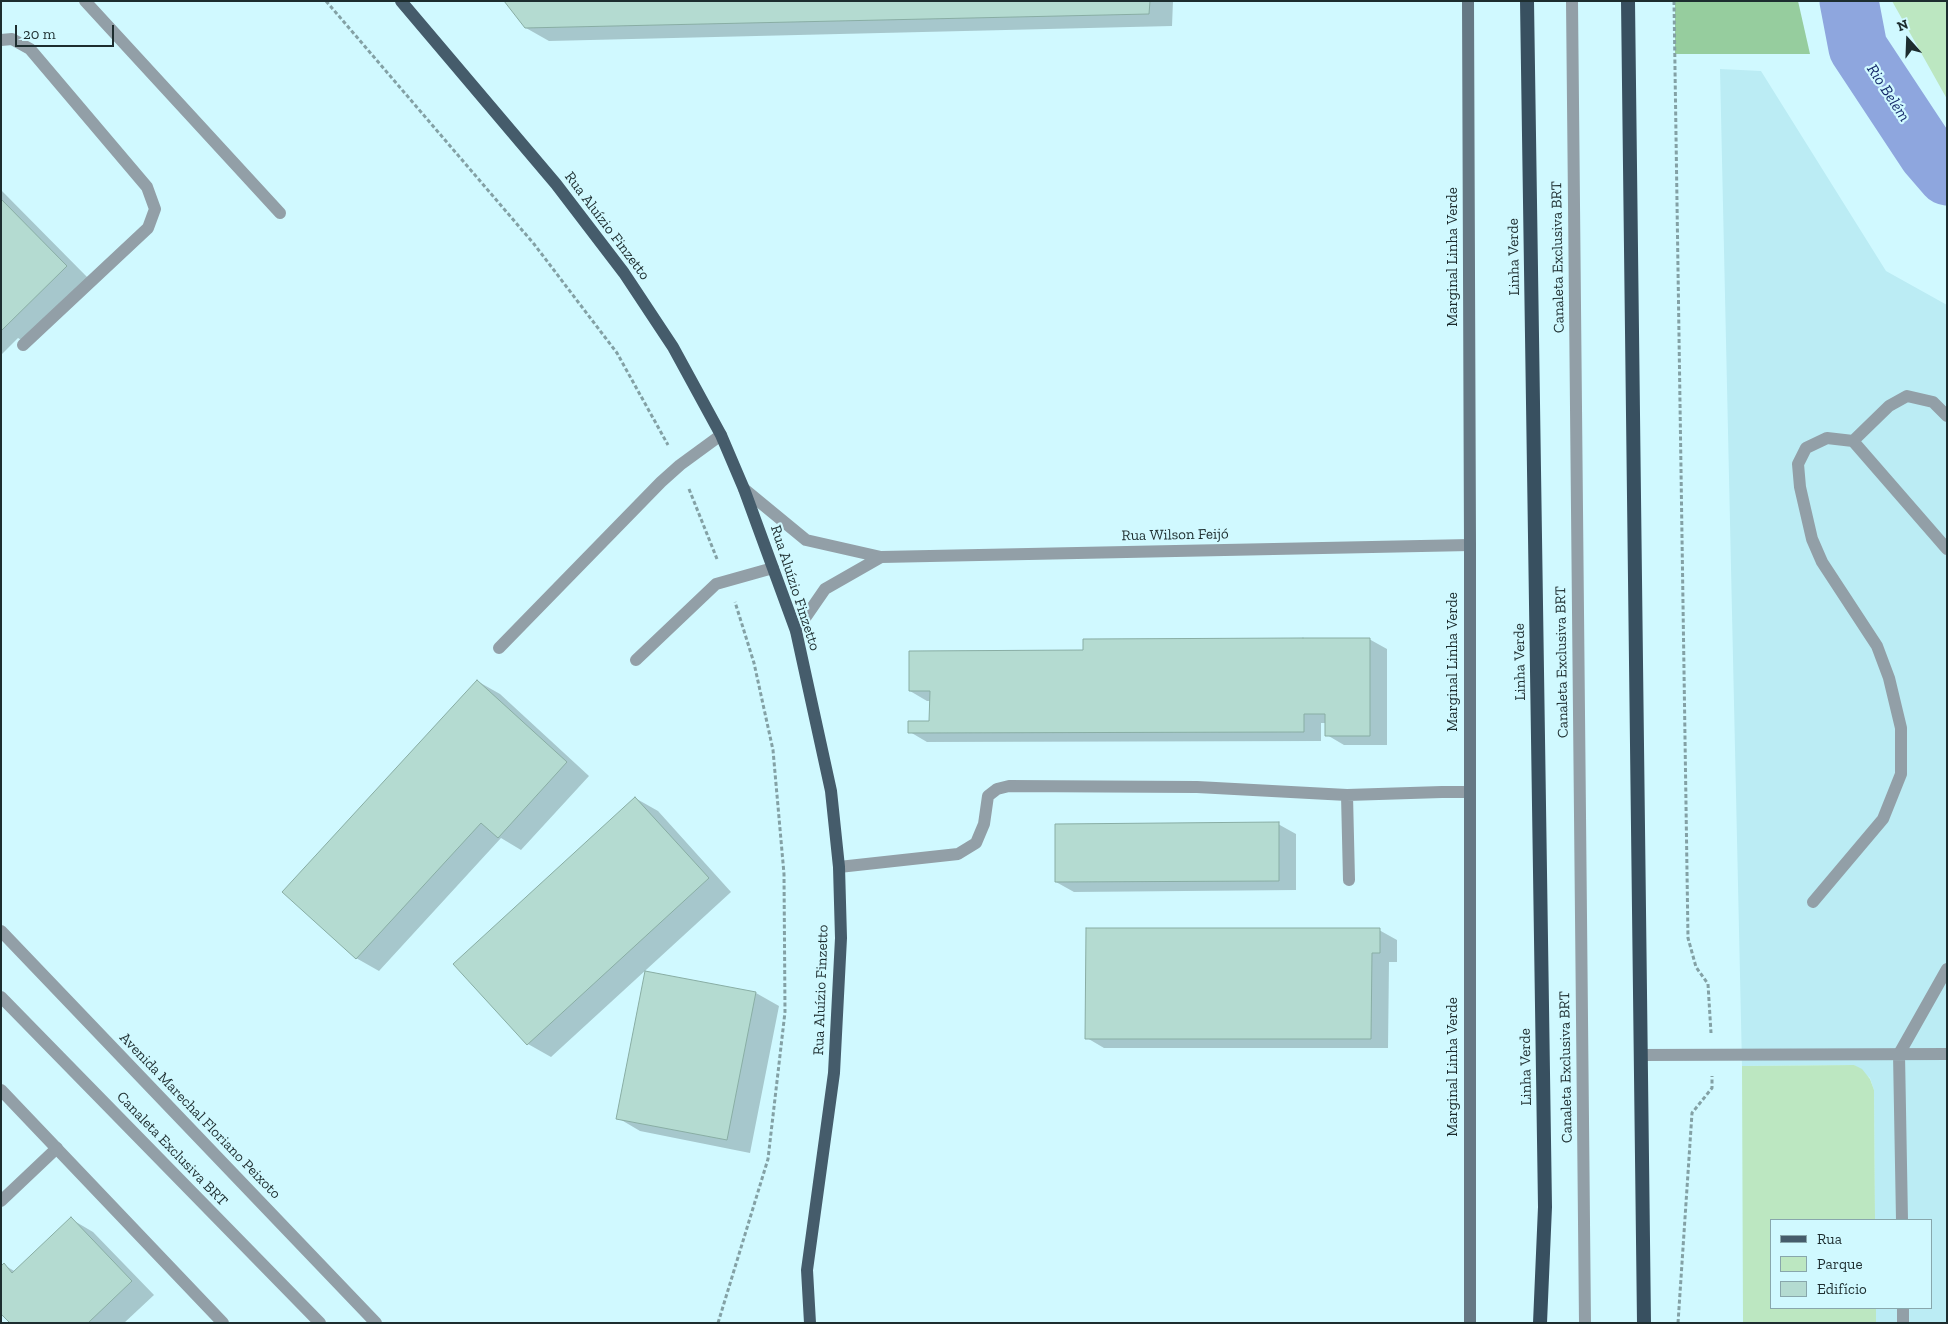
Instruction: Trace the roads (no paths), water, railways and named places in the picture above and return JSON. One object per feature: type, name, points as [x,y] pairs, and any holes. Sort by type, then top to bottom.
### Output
[{"type":"highway","name":"Linha Verde","points":[[1527,1],[1545,1207],[1540,1323]]},
{"type":"highway","points":[[1628,1],[1644,1323]]},
{"type":"main road","name":"Rua Aluízio Finzetto","points":[[401,1],[556,184],[624,272],[674,347],[721,435],[744,489],[796,631],[831,792],[839,867],[841,938],[834,1073],[807,1270],[810,1323]]},
{"type":"main road","name":"Marginal Linha Verde","points":[[1468,1],[1470,1323]]},
{"type":"street","points":[[85,1],[280,212]]},
{"type":"street","name":"Canaleta Exclusiva BRT","points":[[1572,1],[1585,1323]]},
{"type":"street","points":[[1,40],[12,39],[30,49],[147,188],[155,210],[148,228],[23,345]]},
{"type":"street","points":[[1853,441],[1889,406],[1908,396],[1933,402],[1947,416]]},
{"type":"street","points":[[499,648],[661,482],[680,465],[721,435]]},
{"type":"street","points":[[1813,902],[1883,819],[1901,774],[1901,728],[1889,678],[1877,646],[1822,562],[1812,539],[1800,487],[1798,464],[1806,448],[1827,438],[1853,441],[1947,549]]},
{"type":"street","name":"Rua Wilson Feijó","points":[[744,489],[806,540],[881,557],[1470,545]]},
{"type":"street","name":"Rua Wilson Feijó","points":[[796,631],[825,589],[881,557]]},
{"type":"street","points":[[636,660],[716,584],[773,568]]},
{"type":"street","points":[[839,867],[958,854],[976,843],[984,824],[988,796],[997,789],[1010,786],[1197,786],[1346,795],[1469,792]]},
{"type":"street","points":[[1346,795],[1349,880]]},
{"type":"street","name":"Avenida Marechal Floriano Peixoto","points":[[1,931],[376,1323]]},
{"type":"street","points":[[1902,1219],[1899,1054],[1947,969]]},
{"type":"street","name":"Canaleta Exclusiva BRT","points":[[1,997],[320,1323]]},
{"type":"street","points":[[1640,1055],[1947,1054]]},
{"type":"street","points":[[1,1090],[224,1323]]},
{"type":"street","points":[[1,1202],[57,1148]]},
{"type":"street","points":[[1903,1309],[1903,1323]]},
{"type":"waterway","name":"Rio Belém","points":[[1849,1],[1858,48],[1928,154],[1947,176]]}]
